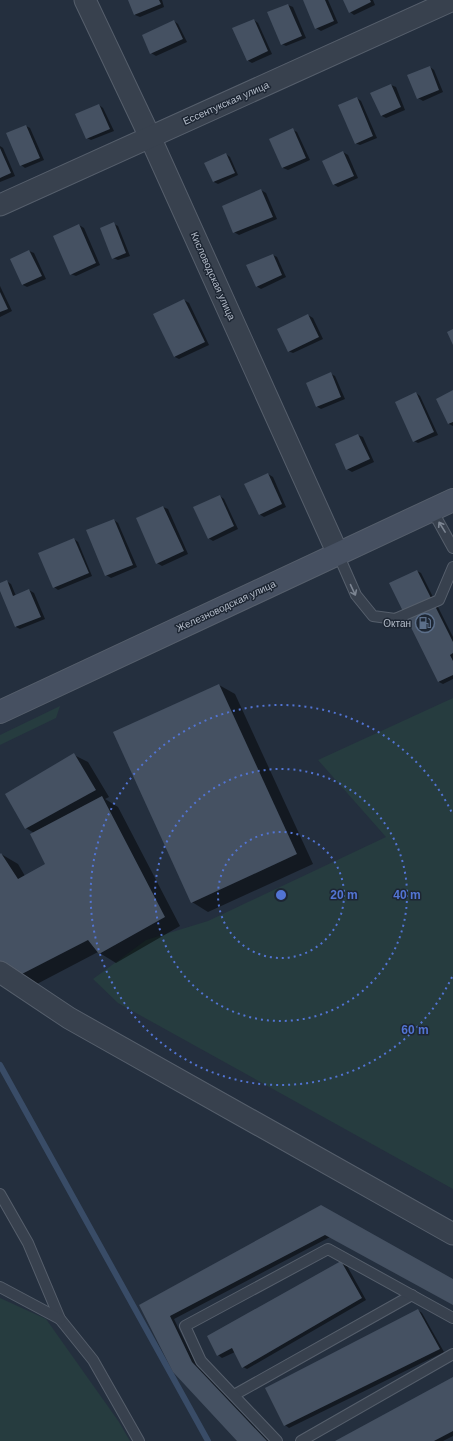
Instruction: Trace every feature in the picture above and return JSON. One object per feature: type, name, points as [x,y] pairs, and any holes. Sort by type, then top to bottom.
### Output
[{"type":"main road","name":"Железноводская улица","points":[[0,712],[453,500]]},
{"type":"street","name":"Кисловодская улица","points":[[85,0],[150,137],[338,554]]},
{"type":"street","name":"Ессентукская улица","points":[[0,205],[453,0]]},
{"type":"street","points":[[0,972],[69,1018],[453,1234]]},
{"type":"lane","points":[[424,513],[438,519],[453,548]]},
{"type":"lane","points":[[338,554],[356,595],[373,616],[395,619],[439,600],[453,568]]},
{"type":"lane","points":[[0,1194],[28,1243],[60,1319],[94,1360],[139,1441]]},
{"type":"lane","points":[[277,1441],[201,1361],[185,1326],[328,1249],[453,1318]]},
{"type":"lane","points":[[0,1287],[60,1319]]},
{"type":"lane","points":[[234,1395],[412,1295]]},
{"type":"lane","points":[[301,1441],[453,1354]]},
{"type":"green space","points":[[453,698],[453,1189],[118,1003],[93,979],[146,940],[208,921],[386,837],[318,760]]},
{"type":"green space","points":[[60,706],[56,718],[0,745],[0,735]]},
{"type":"green space","points":[[0,1298],[46,1319],[119,1422],[130,1441],[0,1441]]},
{"type":"building","points":[[128,0],[159,0],[161,4],[134,15]]},
{"type":"building","points":[[303,0],[325,0],[334,21],[315,29]]},
{"type":"building","points":[[343,0],[370,0],[371,2],[349,13]]},
{"type":"building","points":[[288,4],[302,36],[281,45],[267,12]]},
{"type":"building","points":[[254,19],[268,51],[247,61],[232,28]]},
{"type":"building","points":[[174,20],[183,39],[150,54],[142,35]]},
{"type":"building","points":[[430,66],[439,90],[417,99],[407,75]]},
{"type":"building","points":[[391,84],[401,107],[381,116],[370,93]]},
{"type":"building","points":[[357,97],[373,136],[355,144],[338,105]]},
{"type":"building","points":[[99,104],[110,129],[86,139],[75,114]]},
{"type":"building","points":[[26,125],[40,158],[20,166],[6,133]]},
{"type":"building","points":[[293,128],[306,158],[282,168],[269,139]]},
{"type":"building","points":[[0,148],[11,173],[0,178]]},
{"type":"building","points":[[343,151],[354,176],[333,185],[322,161]]},
{"type":"building","points":[[226,153],[235,173],[213,182],[204,163]]},
{"type":"building","points":[[261,189],[273,217],[233,233],[222,206]]},
{"type":"building","points":[[114,222],[126,253],[112,259],[100,228]]},
{"type":"building","points":[[79,224],[96,263],[70,275],[53,236]]},
{"type":"building","points":[[29,250],[42,276],[22,285],[10,259]]},
{"type":"building","points":[[273,254],[282,275],[256,287],[246,265]]},
{"type":"building","points":[[0,292],[8,309],[0,312]]},
{"type":"building","points":[[184,299],[205,342],[174,357],[153,314]]},
{"type":"building","points":[[308,314],[319,337],[288,352],[277,329]]},
{"type":"building","points":[[453,329],[453,345],[447,332]]},
{"type":"building","points":[[331,372],[341,397],[316,407],[306,383]]},
{"type":"building","points":[[453,390],[453,422],[448,424],[436,399]]},
{"type":"building","points":[[416,392],[434,432],[413,442],[395,402]]},
{"type":"building","points":[[358,434],[370,459],[346,470],[335,444]]},
{"type":"building","points":[[268,473],[282,504],[259,515],[244,484]]},
{"type":"building","points":[[220,495],[234,526],[208,539],[193,507]]},
{"type":"building","points":[[163,506],[184,551],[156,564],[136,518]]},
{"type":"building","points":[[114,519],[133,565],[105,576],[86,530]]},
{"type":"building","points":[[74,538],[89,573],[53,588],[38,553]]},
{"type":"building","points":[[417,570],[453,642],[453,653],[450,655],[453,661],[453,675],[438,682],[389,583]]},
{"type":"building","points":[[7,580],[13,596],[29,589],[41,617],[15,627],[0,591],[0,583]]},
{"type":"building","points":[[219,684],[297,854],[191,903],[113,732]]},
{"type":"building","points":[[74,753],[96,790],[25,829],[5,794]]},
{"type":"building","points":[[102,796],[165,917],[99,954],[88,940],[18,976],[0,963],[0,854],[1,853],[18,879],[45,864],[30,834]]},
{"type":"building","points":[[321,1205],[453,1279],[453,1305],[325,1235],[170,1316],[192,1362],[267,1441],[237,1441],[173,1372],[139,1305]]},
{"type":"building","points":[[341,1261],[362,1298],[242,1368],[232,1348],[217,1356],[207,1336]]},
{"type":"building","points":[[418,1309],[440,1349],[284,1426],[265,1388]]},
{"type":"building","points":[[453,1377],[453,1431],[434,1441],[335,1441]]},
{"type":"waterway","points":[[0,1065],[208,1441]]},
{"type":"place","name":"Октан","points":[[425,623]]}]
